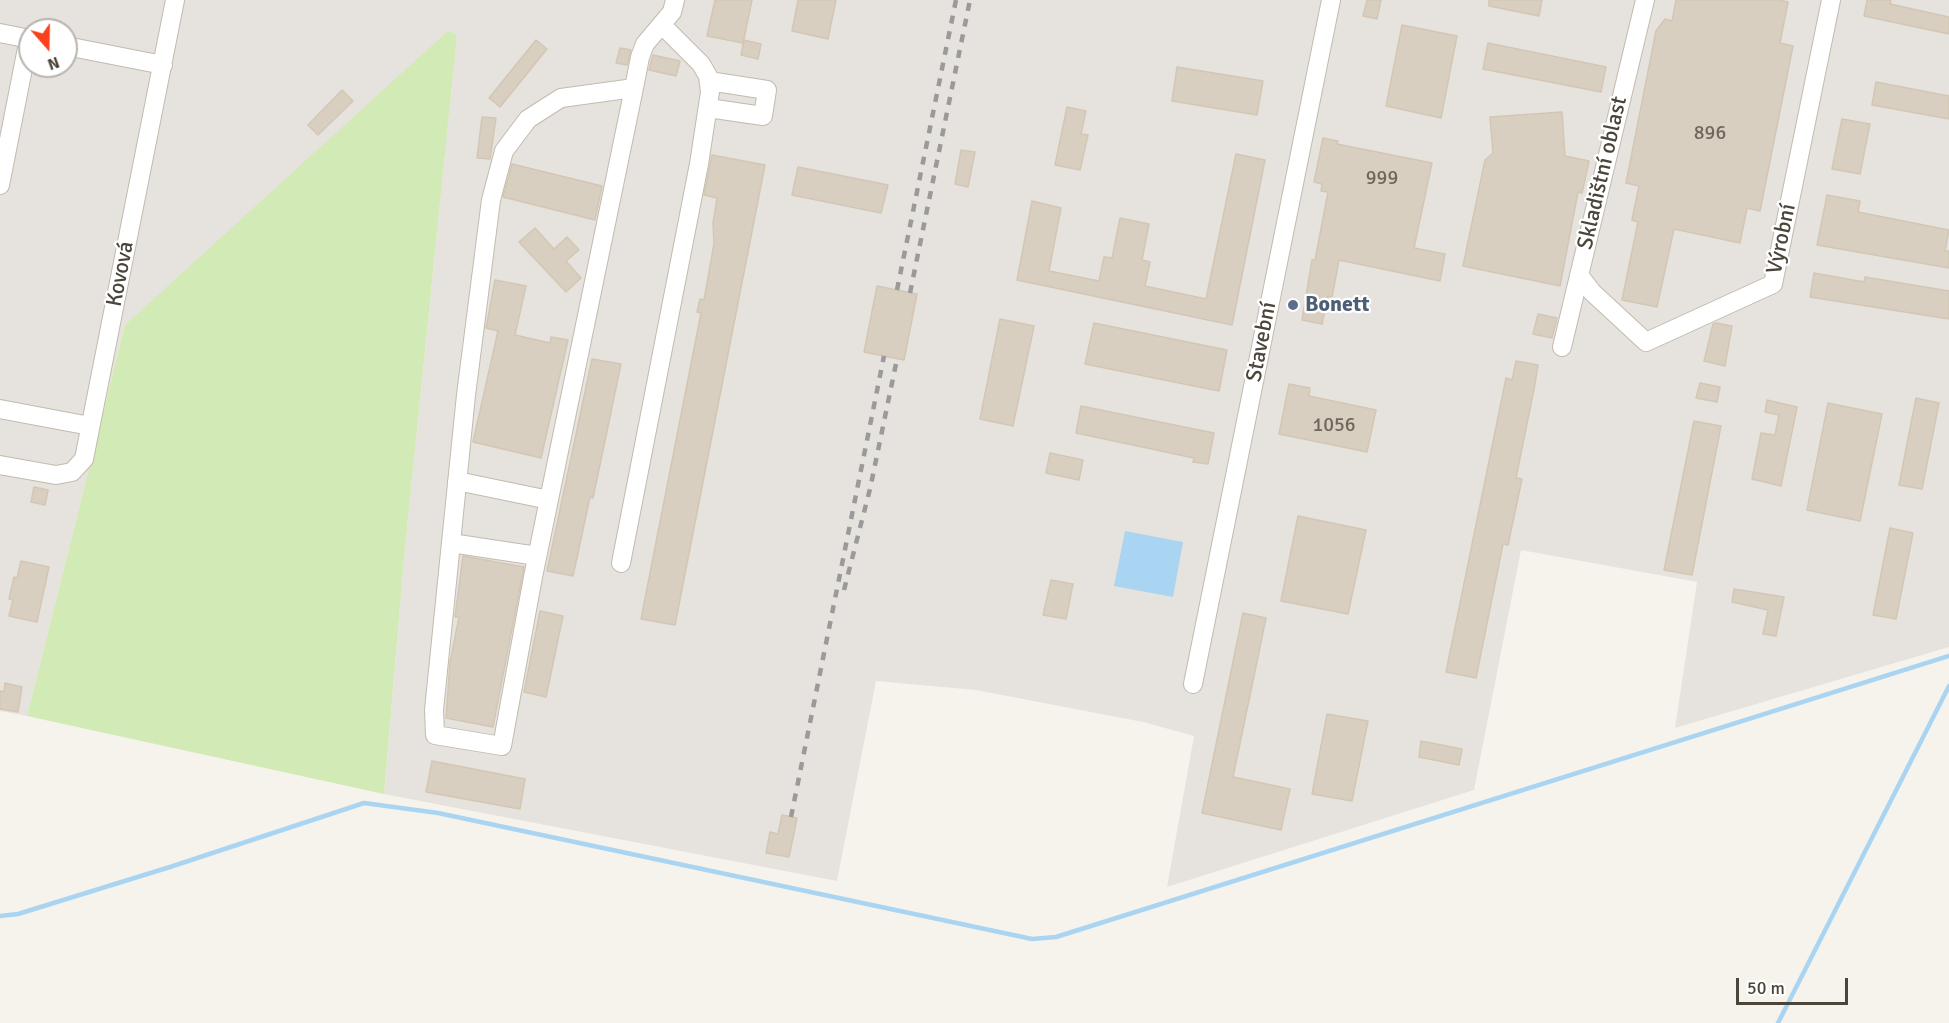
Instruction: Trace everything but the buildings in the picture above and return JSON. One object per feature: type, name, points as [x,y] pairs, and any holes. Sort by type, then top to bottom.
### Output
[{"type":"street","name":"Kovová","points":[[0,465],[56,475],[72,472],[84,459],[176,0]]},
{"type":"street","points":[[634,88],[561,98],[528,119],[504,151],[491,200],[466,395],[434,710],[435,735],[502,746],[537,556],[549,500],[634,88],[640,57],[645,44],[672,12],[675,0]]},
{"type":"street","name":"Stavební","points":[[1193,684],[1331,0]]},
{"type":"street","name":"Skladištní oblast","points":[[1562,347],[1645,0]]},
{"type":"street","name":"Výrobní","points":[[1579,275],[1592,292],[1646,342],[1773,284],[1831,0]]},
{"type":"street","points":[[621,563],[711,92],[709,81],[700,64],[662,25]]},
{"type":"street","points":[[0,33],[18,36]]},
{"type":"street","points":[[78,48],[163,65]]},
{"type":"street","points":[[0,186],[21,78]]},
{"type":"street","points":[[708,108],[763,116],[767,90],[709,81]]},
{"type":"street","points":[[0,409],[90,426]]},
{"type":"street","points":[[457,481],[549,500]]},
{"type":"street","points":[[451,543],[537,556]]},
{"type":"shaded area","points":[[0,0],[1949,0],[1949,647],[1675,728],[1697,582],[1521,550],[1474,790],[1167,887],[1194,736],[1143,722],[976,690],[876,681],[837,881],[384,794],[405,548],[457,34],[125,325],[27,716],[0,711]]},
{"type":"green space","points":[[448,31],[457,35],[405,548],[384,794],[27,716],[125,325]]},
{"type":"water","points":[[1125,531],[1183,542],[1173,597],[1114,586]]},
{"type":"waterway","points":[[0,916],[18,914],[170,867],[364,803],[438,813],[1032,939],[1056,937],[1949,656]]},
{"type":"waterway","points":[[1778,1023],[1949,686]]},
{"type":"railway","points":[[897,290],[956,0]]},
{"type":"railway","points":[[910,293],[970,0]]},
{"type":"railway","points":[[791,817],[884,356]]},
{"type":"railway","points":[[844,590],[870,489],[897,359]]},
{"type":"place","name":"Bonett","points":[[1293,305]]}]
